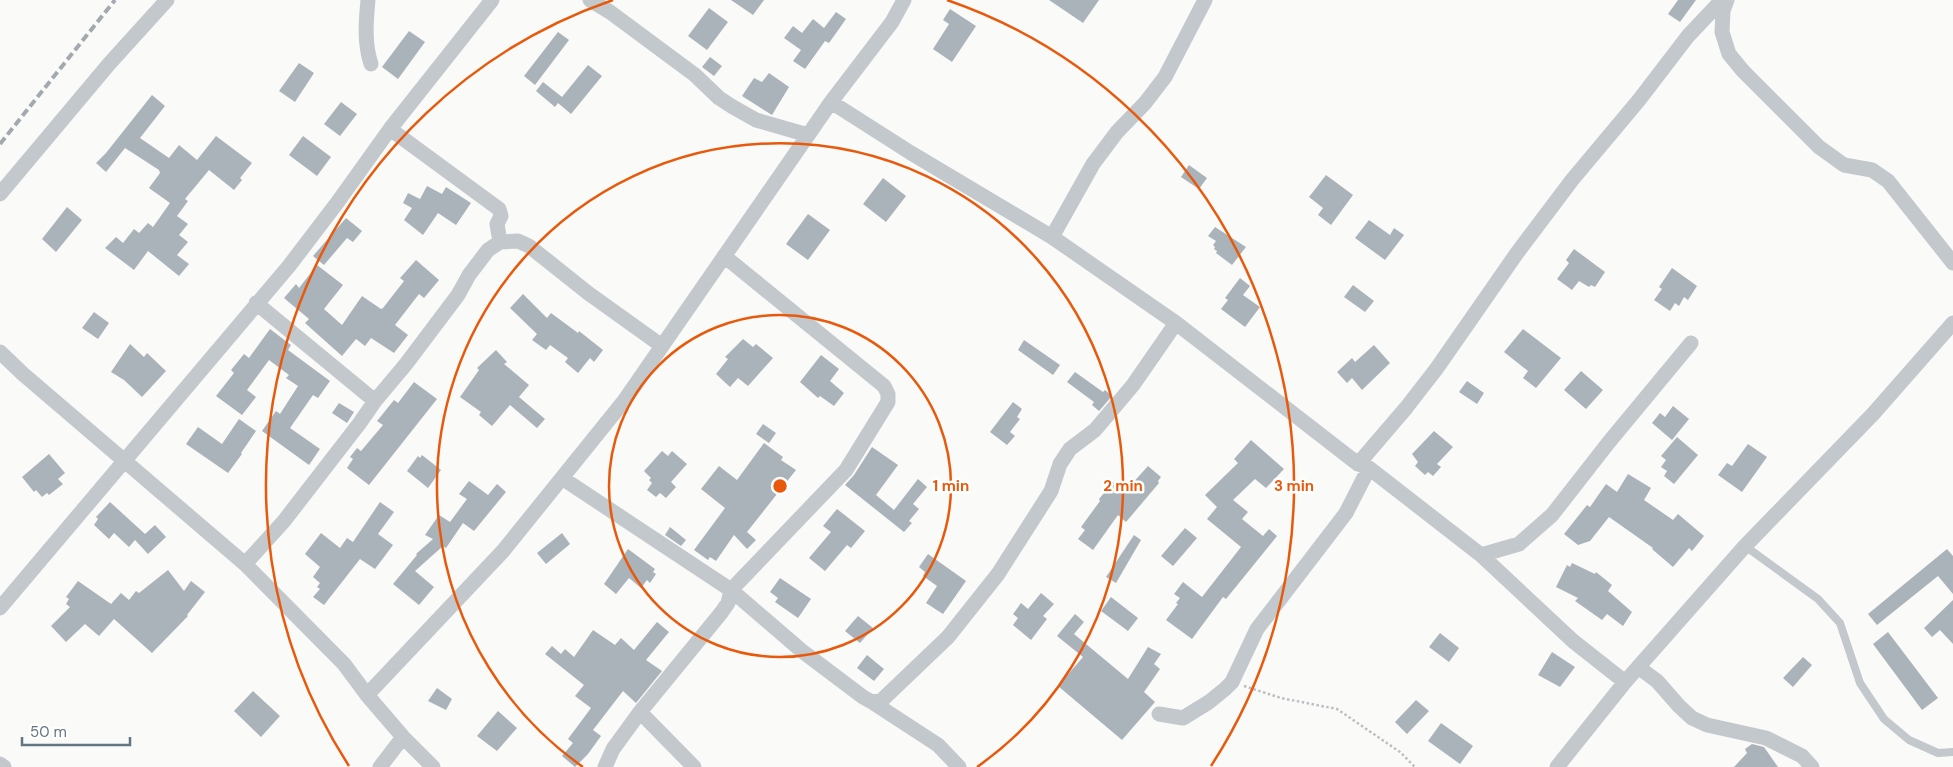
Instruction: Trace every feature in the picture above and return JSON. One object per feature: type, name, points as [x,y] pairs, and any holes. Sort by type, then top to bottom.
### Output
[{"type":"street","points":[[0,194],[109,64],[167,0]]},
{"type":"street","points":[[368,0],[366,31],[368,56],[371,64]]},
{"type":"street","points":[[0,608],[289,266],[390,129],[492,0]]},
{"type":"street","points":[[590,0],[610,12],[695,75],[719,98],[733,107],[756,120],[808,135]]},
{"type":"street","points":[[368,695],[503,551],[624,401],[831,102],[892,22],[904,0]]},
{"type":"street","points":[[1052,237],[1093,164],[1117,132],[1145,103],[1165,77],[1205,0]]},
{"type":"street","points":[[1159,714],[1183,718],[1209,702],[1232,682],[1257,629],[1346,513],[1364,466],[1572,180],[1639,100],[1688,36],[1722,0]]},
{"type":"street","points":[[1727,0],[1723,11],[1722,32],[1729,54],[1743,72],[1819,148],[1844,165],[1872,170],[1888,181],[1953,263]]},
{"type":"street","points":[[831,102],[911,153],[1052,237],[1176,322],[1481,555],[1573,641],[1625,682]]},
{"type":"street","points":[[390,129],[499,208],[500,216],[497,224],[500,242]]},
{"type":"street","points":[[245,564],[289,514],[359,424],[375,400],[436,326],[488,250],[500,242],[518,241],[529,246],[588,293],[662,346]]},
{"type":"street","points":[[605,767],[613,750],[640,712],[721,613],[728,603],[731,590],[846,470],[888,402],[888,394],[884,386],[724,256]]},
{"type":"street","points":[[256,304],[375,400]]},
{"type":"street","points":[[872,702],[882,700],[948,637],[998,574],[1051,491],[1060,464],[1070,449],[1095,430],[1133,385],[1176,322]]},
{"type":"street","points":[[1557,767],[1625,682],[1745,546],[1873,414],[1953,323]]},
{"type":"street","points":[[1481,555],[1519,544],[1552,515],[1614,435],[1691,343]]},
{"type":"street","points":[[0,352],[245,564],[344,664],[403,737],[434,767]]},
{"type":"street","points":[[562,478],[731,590],[802,651],[872,702],[938,746],[959,767]]},
{"type":"street","points":[[1638,667],[1657,681],[1692,718],[1707,725],[1766,738],[1802,756],[1812,767]]},
{"type":"street","points":[[640,712],[694,767]]},
{"type":"street","points":[[380,767],[403,737]]},
{"type":"street","points":[[0,764],[4,767]]},
{"type":"lane","points":[[1745,546],[1818,599],[1840,623],[1860,683],[1884,718],[1909,740],[1938,753],[1953,752]]},
{"type":"path","points":[[1232,682],[1281,698],[1337,709],[1400,752],[1415,767]]},
{"type":"building","points":[[731,0],[764,0],[753,15]]},
{"type":"building","points":[[1049,0],[1099,0],[1083,23]]},
{"type":"building","points":[[1678,0],[1696,0],[1680,22],[1668,14]]},
{"type":"building","points":[[709,8],[728,22],[707,50],[688,36]]},
{"type":"building","points":[[950,9],[976,26],[952,62],[933,49],[949,24],[943,20]]},
{"type":"building","points":[[836,12],[846,19],[829,43],[825,41],[805,69],[793,61],[801,50],[784,38],[793,26],[802,33],[813,19],[824,28]]},
{"type":"building","points":[[409,31],[425,42],[398,79],[382,67]]},
{"type":"building","points":[[558,32],[569,40],[535,85],[524,76]]},
{"type":"building","points":[[710,57],[722,66],[714,76],[702,67]]},
{"type":"building","points":[[299,63],[314,73],[295,102],[279,91]]},
{"type":"building","points":[[588,65],[602,76],[571,114],[558,103],[555,107],[536,91],[543,82],[562,97]]},
{"type":"building","points":[[769,73],[789,87],[772,115],[742,96],[754,78],[762,82]]},
{"type":"building","points":[[152,95],[165,106],[140,138],[169,158],[179,145],[197,160],[216,136],[252,163],[240,178],[242,180],[234,190],[209,170],[185,199],[188,201],[177,216],[188,224],[179,235],[188,242],[177,255],[189,264],[179,276],[148,251],[134,270],[105,248],[116,237],[123,243],[134,229],[139,233],[148,223],[153,227],[170,203],[149,188],[160,173],[159,170],[125,148],[106,172],[96,163]]},
{"type":"building","points":[[341,102],[357,114],[340,136],[324,124]]},
{"type":"building","points":[[303,136],[331,157],[317,176],[289,155]]},
{"type":"building","points":[[1189,165],[1207,178],[1199,189],[1181,177]]},
{"type":"building","points":[[1326,175],[1353,195],[1331,225],[1318,215],[1323,208],[1309,197]]},
{"type":"building","points":[[883,178],[906,196],[886,222],[863,204]]},
{"type":"building","points":[[427,186],[442,194],[446,187],[471,203],[456,225],[438,213],[423,235],[404,220],[412,208],[403,203],[408,193],[420,199]]},
{"type":"building","points":[[67,207],[82,220],[56,252],[42,239]]},
{"type":"building","points":[[808,214],[830,230],[808,260],[786,244]]},
{"type":"building","points":[[346,218],[362,231],[353,242],[347,238],[324,265],[313,256]]},
{"type":"building","points":[[1369,220],[1390,235],[1394,228],[1404,235],[1385,260],[1355,238]]},
{"type":"building","points":[[1215,227],[1246,247],[1232,265],[1216,253],[1217,251],[1213,245],[1216,241],[1208,236]]},
{"type":"building","points":[[1574,249],[1605,272],[1595,287],[1591,285],[1589,287],[1579,281],[1572,290],[1557,279],[1569,263],[1566,260]]},
{"type":"building","points":[[416,260],[439,280],[424,298],[419,294],[395,325],[408,335],[394,353],[371,338],[365,346],[356,339],[342,356],[305,323],[309,319],[284,298],[296,284],[299,288],[317,265],[343,285],[324,309],[342,325],[362,296],[381,309],[383,308],[404,281],[400,278]]},
{"type":"building","points":[[1672,268],[1697,286],[1688,300],[1684,297],[1679,306],[1675,303],[1670,311],[1654,300],[1662,289],[1659,287]]},
{"type":"building","points":[[1240,278],[1250,286],[1243,295],[1260,307],[1245,327],[1221,309],[1228,300],[1225,298]]},
{"type":"building","points":[[1353,285],[1374,301],[1365,312],[1344,297]]},
{"type":"building","points":[[523,294],[547,318],[551,313],[578,333],[579,331],[603,350],[594,362],[590,358],[578,373],[565,362],[568,358],[550,345],[546,350],[532,340],[537,334],[510,308]]},
{"type":"building","points":[[94,312],[109,323],[98,339],[82,328]]},
{"type":"building","points":[[270,329],[291,345],[288,350],[330,381],[318,398],[313,395],[290,428],[320,449],[309,465],[262,431],[276,411],[280,414],[298,386],[286,378],[289,375],[269,360],[247,390],[256,397],[242,415],[216,396],[234,373],[231,370],[244,354],[249,358]]},
{"type":"building","points":[[1523,329],[1561,358],[1536,388],[1523,378],[1528,371],[1504,352]]},
{"type":"building","points":[[743,339],[753,347],[756,344],[773,358],[748,386],[738,378],[730,387],[716,374],[728,359],[725,357]]},
{"type":"building","points":[[1024,340],[1060,365],[1053,375],[1018,350]]},
{"type":"building","points":[[130,344],[144,357],[147,353],[166,371],[142,397],[124,380],[111,372]]},
{"type":"building","points":[[1374,345],[1390,363],[1362,390],[1352,378],[1347,383],[1337,372],[1352,358],[1355,362]]},
{"type":"building","points":[[496,350],[507,362],[504,364],[529,385],[519,397],[545,419],[537,428],[510,405],[492,426],[479,415],[481,412],[460,397],[479,370],[477,368]]},
{"type":"building","points":[[821,355],[839,369],[830,381],[844,393],[834,406],[820,396],[818,398],[800,382]]},
{"type":"building","points":[[1581,371],[1603,390],[1586,409],[1564,390]]},
{"type":"building","points":[[1075,372],[1103,392],[1105,390],[1112,396],[1099,411],[1092,405],[1094,402],[1067,382]]},
{"type":"building","points":[[1467,381],[1484,393],[1477,404],[1459,392]]},
{"type":"building","points":[[414,382],[437,399],[369,485],[347,468],[353,459],[350,457],[357,448],[361,451],[383,425],[377,421],[394,400],[398,403]]},
{"type":"building","points":[[1013,402],[1022,409],[1017,417],[1020,419],[1010,432],[1015,436],[1007,445],[990,432]]},
{"type":"building","points":[[339,403],[354,412],[347,423],[332,413]]},
{"type":"building","points":[[1673,406],[1689,419],[1672,440],[1652,423],[1660,413],[1665,417]]},
{"type":"building","points":[[239,419],[256,431],[228,473],[186,444],[198,427],[222,444]]},
{"type":"building","points":[[763,424],[776,433],[769,443],[756,434]]},
{"type":"building","points":[[1434,431],[1453,447],[1437,464],[1441,467],[1433,476],[1428,472],[1425,475],[1415,466],[1418,462],[1412,454]]},
{"type":"building","points":[[1677,437],[1698,455],[1674,484],[1664,476],[1667,471],[1661,467],[1666,460],[1661,456]]},
{"type":"building","points":[[1251,440],[1284,469],[1266,488],[1255,479],[1233,500],[1248,512],[1242,519],[1263,536],[1269,529],[1277,536],[1226,599],[1223,597],[1192,639],[1166,620],[1178,604],[1176,603],[1180,598],[1174,594],[1183,582],[1202,597],[1241,547],[1207,519],[1217,507],[1205,495],[1238,463],[1234,459]]},
{"type":"building","points":[[764,443],[783,457],[781,460],[796,470],[747,532],[756,540],[747,549],[734,535],[716,561],[710,557],[708,560],[694,550],[725,508],[701,489],[719,466],[737,480]]},
{"type":"building","points":[[1748,444],[1767,457],[1742,492],[1718,475],[1727,463],[1732,466]]},
{"type":"building","points":[[872,447],[898,465],[876,495],[894,510],[918,479],[927,487],[913,504],[919,509],[909,521],[912,523],[904,532],[845,485],[854,475]]},
{"type":"building","points":[[662,451],[668,456],[672,451],[687,464],[671,482],[676,487],[666,498],[660,493],[656,497],[647,490],[652,483],[649,480],[651,478],[644,471]]},
{"type":"building","points":[[49,454],[65,473],[58,479],[63,484],[49,495],[47,493],[42,497],[36,490],[34,492],[22,477]]},
{"type":"building","points":[[422,455],[441,470],[428,488],[407,471],[418,456],[420,458]]},
{"type":"building","points":[[1148,466],[1161,477],[1158,481],[1159,483],[1126,522],[1118,515],[1093,550],[1078,539],[1085,530],[1081,527],[1100,501],[1099,499],[1114,481],[1122,488],[1127,483],[1130,486]]},
{"type":"building","points":[[1628,474],[1651,488],[1644,500],[1673,520],[1678,514],[1704,536],[1692,551],[1689,548],[1673,567],[1653,548],[1609,517],[1590,541],[1578,545],[1564,534],[1587,505],[1590,507],[1606,484],[1617,492]]},
{"type":"building","points":[[469,481],[488,495],[497,484],[506,492],[474,531],[463,523],[446,548],[443,546],[415,571],[434,587],[419,605],[393,584],[416,554],[433,539],[425,535],[439,515],[450,522],[467,499],[459,494]]},
{"type":"building","points":[[110,502],[145,534],[155,525],[166,537],[148,554],[135,540],[129,547],[114,533],[109,539],[94,525],[98,519],[96,517]]},
{"type":"building","points":[[380,502],[394,512],[378,534],[393,545],[375,569],[360,559],[324,605],[313,597],[320,589],[317,587],[320,583],[313,577],[320,567],[305,554],[321,533],[340,548],[347,538],[353,542]]},
{"type":"building","points":[[837,509],[865,531],[851,548],[847,545],[825,571],[809,558],[831,532],[823,526]]},
{"type":"building","points":[[670,527],[686,540],[681,546],[665,535]]},
{"type":"building","points":[[1185,528],[1197,538],[1173,566],[1161,556]]},
{"type":"building","points":[[562,533],[570,544],[546,564],[537,553]]},
{"type":"building","points":[[1134,535],[1141,540],[1116,583],[1106,577]]},
{"type":"building","points":[[628,549],[655,569],[653,572],[656,574],[650,583],[647,580],[641,588],[629,578],[616,594],[604,584]]},
{"type":"building","points":[[1947,549],[1953,556],[1953,594],[1938,576],[1877,625],[1868,614]]},
{"type":"building","points":[[928,554],[966,581],[943,614],[926,603],[937,586],[923,576],[925,572],[919,567]]},
{"type":"building","points":[[1572,563],[1595,574],[1596,572],[1612,585],[1608,591],[1632,612],[1623,626],[1607,614],[1602,620],[1575,601],[1578,598],[1556,587],[1567,565],[1570,567]]},
{"type":"building","points":[[168,570],[184,591],[191,581],[205,592],[188,616],[152,653],[114,619],[99,636],[85,624],[66,642],[51,626],[70,607],[66,604],[69,599],[66,597],[78,581],[111,604],[121,593],[129,600],[136,591],[139,593]]},
{"type":"building","points":[[780,578],[811,599],[798,618],[775,602],[778,598],[770,592]]},
{"type":"building","points":[[1041,593],[1054,604],[1043,616],[1047,619],[1031,640],[1013,625],[1018,618],[1013,614],[1021,603],[1028,609]]},
{"type":"building","points":[[1111,597],[1138,618],[1128,631],[1101,611]]},
{"type":"building","points":[[1953,600],[1953,644],[1940,630],[1932,637],[1924,628]]},
{"type":"building","points":[[1075,614],[1084,622],[1074,634],[1128,679],[1148,647],[1161,654],[1154,664],[1160,669],[1144,692],[1155,702],[1122,740],[1058,686],[1083,657],[1057,636]]},
{"type":"building","points":[[858,616],[873,628],[860,643],[845,631]]},
{"type":"building","points":[[657,622],[669,632],[646,660],[662,671],[636,703],[623,691],[593,730],[601,736],[588,754],[575,767],[562,756],[573,743],[568,739],[591,708],[575,696],[584,685],[545,654],[552,646],[561,654],[565,649],[574,657],[593,630],[615,645],[621,638],[634,650]]},
{"type":"building","points":[[1888,632],[1938,698],[1922,710],[1873,644]]},
{"type":"building","points":[[1440,633],[1459,648],[1449,662],[1429,647]]},
{"type":"building","points":[[1552,652],[1575,667],[1560,687],[1538,675]]},
{"type":"building","points":[[867,655],[884,669],[874,681],[857,668]]},
{"type":"building","points":[[1803,657],[1812,665],[1793,687],[1783,678]]},
{"type":"building","points":[[437,688],[452,699],[446,710],[428,701]]},
{"type":"building","points":[[253,691],[280,716],[261,737],[234,711]]},
{"type":"building","points":[[1416,700],[1429,711],[1407,734],[1395,722]]},
{"type":"building","points":[[498,711],[517,728],[497,751],[477,736]]},
{"type":"building","points":[[1441,723],[1473,746],[1460,764],[1428,741]]},
{"type":"building","points":[[1752,744],[1764,747],[1778,767],[1734,767],[1747,753],[1745,749]]},
{"type":"railway","points":[[0,144],[115,0]]}]
